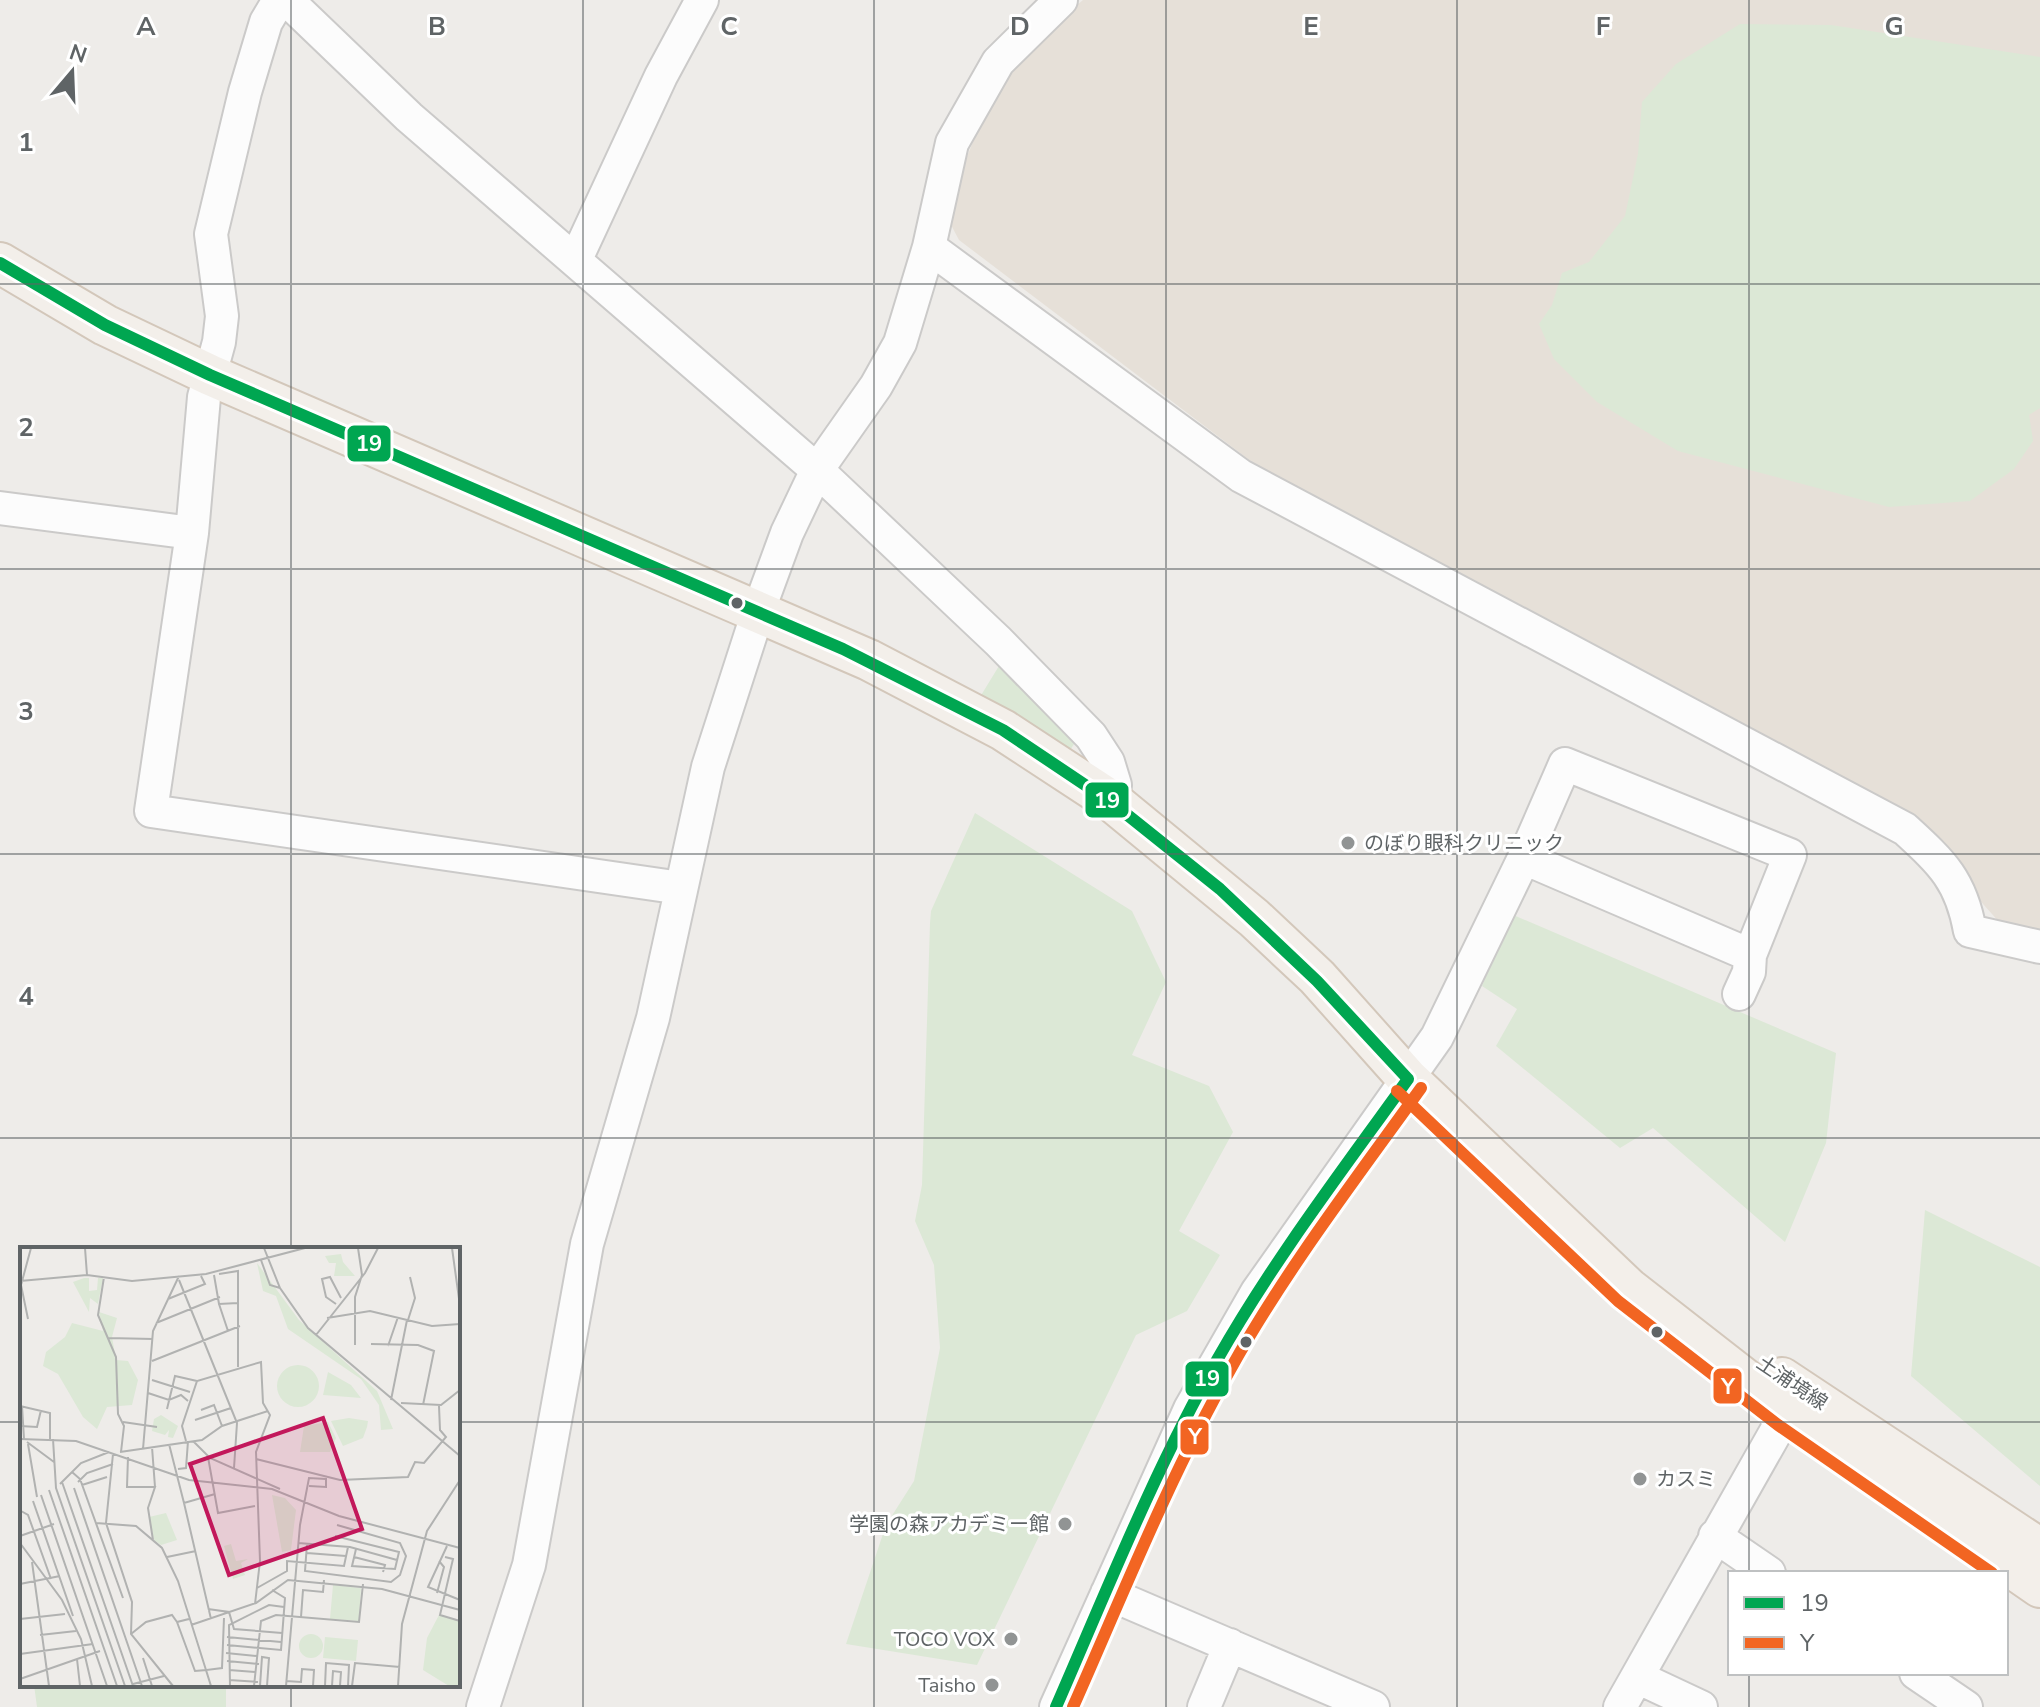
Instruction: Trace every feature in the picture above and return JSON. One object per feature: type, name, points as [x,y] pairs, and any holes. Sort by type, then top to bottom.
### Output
[{"type":"main road","points":[[0,263],[105,325],[210,375],[869,660],[1003,730],[1113,802]]},
{"type":"main road","name":"土浦境線","points":[[1113,802],[1243,908],[1317,977],[1408,1079],[1628,1288],[1787,1412],[2040,1587]]},
{"type":"main road","name":"土浦境線","points":[[1547,1214],[1640,1269],[1758,1362],[2040,1549]]},
{"type":"street","points":[[279,0],[266,22],[245,92],[211,234],[222,316],[204,397],[192,533],[151,811],[681,888]]},
{"type":"street","points":[[287,0],[409,117],[817,470],[998,641],[1091,736],[1108,762],[1115,785],[1113,802]]},
{"type":"street","points":[[576,259],[661,76],[702,0]]},
{"type":"street","points":[[483,1707],[529,1565],[587,1244],[653,1018],[708,767],[758,612],[787,533],[817,470],[876,386],[900,343],[929,247],[952,143],[998,62],[1061,0]]},
{"type":"street","points":[[929,247],[1241,476],[1905,829],[1940,861],[1964,897],[1970,931],[2040,947]]},
{"type":"street","points":[[0,508],[192,533]]},
{"type":"street","points":[[1056,1707],[1190,1409],[1216,1361],[1293,1238],[1437,1037],[1487,938],[1565,764],[1790,855],[1750,955],[1749,972],[1739,994]]},
{"type":"street","points":[[1524,858],[1750,955]]},
{"type":"street","points":[[1620,1707],[1787,1412]]},
{"type":"street","points":[[1715,1536],[1766,1571]]},
{"type":"street","points":[[1107,1593],[1373,1707]]},
{"type":"street","points":[[1204,1707],[1230,1645]]},
{"type":"street","points":[[1919,1675],[1966,1707]]},
{"type":"street","points":[[1637,1677],[1701,1707]]},
{"type":"shaded area","points":[[1083,0],[2040,0],[2040,933],[2000,923],[1975,895],[1952,855],[1567,643],[1252,462],[959,240],[950,223],[949,202],[988,104],[1033,43]]},
{"type":"green space","points":[[1740,24],[1831,25],[2040,57],[2040,408],[2029,415],[2033,441],[2014,469],[1970,501],[1889,507],[1678,451],[1597,402],[1554,359],[1539,324],[1552,305],[1562,273],[1589,262],[1625,216],[1638,154],[1642,102],[1676,64]]},
{"type":"green space","points":[[1002,661],[1081,734],[1070,750],[980,697]]},
{"type":"green space","points":[[975,813],[1132,911],[1166,982],[1132,1055],[1209,1086],[1233,1132],[1179,1231],[1220,1255],[1187,1311],[1136,1335],[977,1665],[846,1644],[886,1525],[914,1481],[940,1348],[934,1265],[915,1221],[922,1185],[930,923],[931,911]]},
{"type":"green space","points":[[1511,914],[1836,1053],[1826,1143],[1785,1242],[1653,1128],[1620,1148],[1496,1046],[1517,1009],[1482,986]]},
{"type":"green space","points":[[1925,1210],[2040,1267],[2040,1486],[1911,1376]]},
{"type":"green space","points":[[34,1687],[226,1687],[226,1707],[37,1707]]},
{"type":"transit line","name":"19","points":[[0,263],[105,325],[210,375],[843,649],[1003,730],[1115,805],[1220,889],[1317,981],[1408,1079]]},
{"type":"transit line","name":"19","points":[[1056,1707],[1152,1488],[1217,1360],[1285,1252],[1408,1079]]},
{"type":"transit line","name":"Y","points":[[1073,1707],[1167,1494],[1230,1370],[1297,1262],[1421,1088]]},
{"type":"transit line","name":"Y","points":[[1397,1091],[1618,1301],[1778,1425],[1989,1571]]},
{"type":"place","name":"のぼり眼科クリニック","points":[[1348,843]]},
{"type":"place","name":"カスミ","points":[[1640,1479]]},
{"type":"place","name":"学園の森アカデミー館","points":[[1065,1524]]},
{"type":"place","name":"TOCO VOX","points":[[1011,1639]]},
{"type":"place","name":"Taisho","points":[[992,1685]]}]
